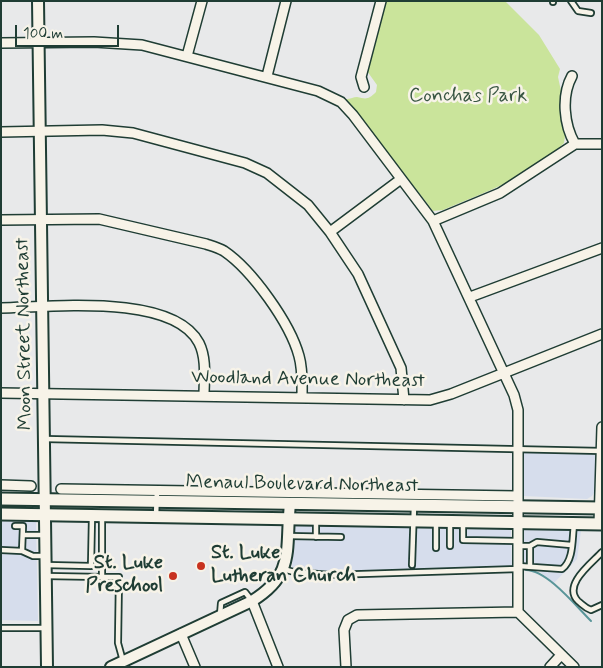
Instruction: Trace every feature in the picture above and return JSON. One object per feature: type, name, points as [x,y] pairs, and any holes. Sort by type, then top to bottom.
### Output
[{"type":"main road","name":"Menaul Boulevard Northeast","points":[[1,499],[45,500],[157,496],[290,504],[600,508]]},
{"type":"main road","name":"Menaul Boulevard Northeast","points":[[1,514],[436,520],[601,525]]},
{"type":"street","name":"Moon Street Northeast","points":[[38,1],[47,667]]},
{"type":"street","points":[[187,56],[202,1]]},
{"type":"street","points":[[267,76],[286,1]]},
{"type":"street","points":[[364,88],[361,77],[380,1]]},
{"type":"street","points":[[1,43],[94,42],[142,45],[267,76],[318,91],[340,102],[353,115],[433,221],[504,373],[518,410],[516,508],[518,612],[574,667]]},
{"type":"street","points":[[572,76],[567,85],[566,120],[568,131],[575,144]]},
{"type":"street","points":[[1,132],[102,130],[133,133],[245,163],[267,173],[292,190],[308,205],[330,232],[358,274],[402,368],[404,400]]},
{"type":"street","points":[[433,221],[500,193],[575,144],[602,144]]},
{"type":"street","points":[[330,232],[401,179]]},
{"type":"street","points":[[1,220],[99,219],[206,244],[223,251],[241,265],[272,304],[294,342],[302,368],[302,398]]},
{"type":"street","points":[[470,297],[602,248]]},
{"type":"street","points":[[1,308],[113,306],[136,309],[173,319],[193,334],[200,345],[204,358],[204,396]]},
{"type":"street","name":"Woodland Avenue Northeast","points":[[1,393],[437,399],[602,334]]},
{"type":"street","points":[[601,525],[602,427]]},
{"type":"street","points":[[1,485],[30,486]]},
{"type":"street","points":[[61,489],[157,496],[517,496]]},
{"type":"street","points":[[111,667],[252,600],[272,586],[284,569],[290,504]]},
{"type":"street","points":[[252,600],[278,667]]},
{"type":"street","points":[[346,667],[344,630],[348,620],[357,615],[518,612]]},
{"type":"street","points":[[181,634],[195,667]]},
{"type":"street","points":[[550,667],[561,655]]},
{"type":"lane","points":[[571,1],[578,11],[591,13]]},
{"type":"lane","points":[[44,439],[601,451]]},
{"type":"lane","points":[[156,517],[157,496]]},
{"type":"lane","points":[[412,564],[414,505]]},
{"type":"lane","points":[[46,566],[91,566],[97,516]]},
{"type":"lane","points":[[97,516],[102,577]]},
{"type":"lane","points":[[316,519],[316,536]]},
{"type":"lane","points":[[436,520],[436,548]]},
{"type":"lane","points":[[450,521],[450,546]]},
{"type":"lane","points":[[463,521],[463,540],[530,546],[537,542],[571,545]]},
{"type":"lane","points":[[284,569],[294,572],[330,574],[530,566],[562,569],[568,564],[574,523]]},
{"type":"lane","points":[[15,526],[23,526],[22,551]]},
{"type":"lane","points":[[15,532],[23,536]]},
{"type":"lane","points":[[15,540],[23,536],[45,535]]},
{"type":"lane","points":[[288,536],[341,537]]},
{"type":"lane","points":[[530,546],[530,566]]},
{"type":"lane","points":[[1,550],[22,551],[33,556],[46,566],[102,577],[119,577],[118,643],[123,661]]},
{"type":"lane","points":[[602,552],[576,580],[573,590],[575,597],[586,608],[591,610],[602,605]]},
{"type":"lane","points":[[1,628],[46,628]]},
{"type":"shaded area","points":[[521,451],[595,453],[595,491],[587,499],[524,496],[522,493]]},
{"type":"shaded area","points":[[1,520],[36,522],[38,621],[1,620]]},
{"type":"shaded area","points":[[299,524],[507,528],[511,530],[512,572],[330,576],[289,574],[292,567],[295,527]]},
{"type":"shaded area","points":[[526,528],[581,531],[577,559],[554,583],[535,568],[522,568],[521,531]]},
{"type":"green space","name":"Conchas Park","points":[[384,1],[505,1],[539,35],[560,69],[558,77],[561,91],[561,122],[565,136],[564,143],[552,155],[523,174],[443,210],[433,211],[361,118],[344,100],[356,97],[367,98],[376,92],[377,85],[367,71],[367,67]]},
{"type":"waterway","points":[[526,570],[543,576],[552,582],[591,621]]},
{"type":"place","name":"St. Luke Lutheran Church","points":[[201,566]]},
{"type":"place","name":"St. Luke Preschool","points":[[173,576]]}]
